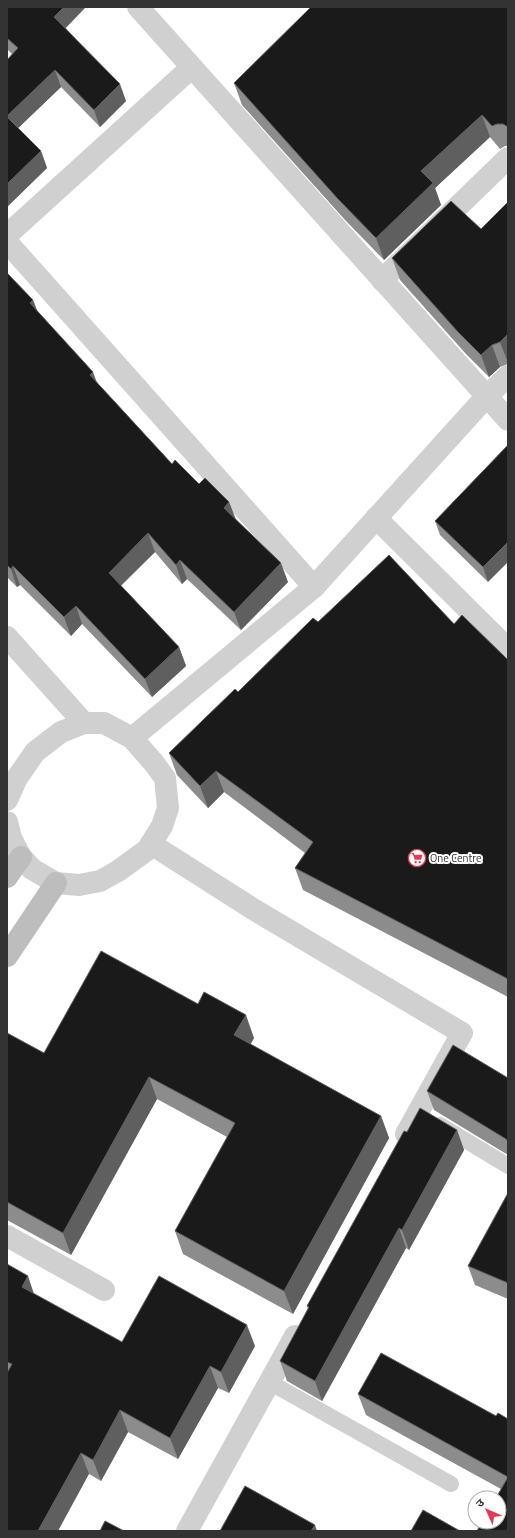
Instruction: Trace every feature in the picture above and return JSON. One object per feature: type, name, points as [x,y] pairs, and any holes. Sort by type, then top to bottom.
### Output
[{"type":"street","points":[[138,7],[508,420]]},
{"type":"street","points":[[7,235],[192,68]]},
{"type":"street","points":[[382,280],[508,158]]},
{"type":"street","points":[[7,242],[314,587]]},
{"type":"street","points":[[132,738],[314,587],[486,397],[508,376]]},
{"type":"street","points":[[376,518],[508,649]]},
{"type":"street","points":[[7,637],[84,723]]},
{"type":"street","points":[[7,800],[17,778],[35,752],[61,732],[84,723],[104,723],[132,738],[153,762],[164,778],[168,808],[162,826],[147,850],[118,871],[100,880],[79,885],[56,883],[32,869],[21,857],[11,838],[7,822]]},
{"type":"street","points":[[151,844],[260,913],[462,1033],[396,1153]]},
{"type":"street","points":[[7,877],[21,857]]},
{"type":"street","points":[[7,956],[56,883]]},
{"type":"street","points":[[7,1236],[104,1290]]},
{"type":"street","points":[[187,1531],[304,1319]]},
{"type":"lane","points":[[418,1111],[508,1166]]},
{"type":"lane","points":[[269,1382],[451,1484]]},
{"type":"building","points":[[7,7],[64,7],[54,17],[120,84],[94,110],[55,70],[7,116],[7,60],[18,48],[7,38]]},
{"type":"building","points":[[311,7],[508,7],[508,127],[503,124],[492,126],[482,115],[421,171],[433,183],[376,238],[338,199],[234,83]]},
{"type":"building","points":[[7,117],[41,151],[7,184]]},
{"type":"building","points":[[451,201],[481,229],[508,202],[508,334],[500,342],[492,345],[481,355],[458,332],[392,258]]},
{"type":"building","points":[[7,273],[33,300],[30,303],[93,372],[90,375],[172,464],[175,460],[199,484],[205,478],[229,502],[224,508],[281,563],[234,612],[180,560],[176,565],[148,533],[109,573],[179,647],[145,679],[76,606],[64,617],[13,566],[11,569],[7,565]]},
{"type":"building","points":[[508,445],[508,542],[483,567],[435,521]]},
{"type":"building","points":[[389,555],[454,624],[462,615],[508,660],[508,979],[295,868],[313,842],[216,771],[200,786],[169,753],[235,689],[238,692],[313,618],[318,622]]},
{"type":"building","points":[[101,951],[198,1004],[204,992],[246,1015],[234,1035],[381,1116],[284,1291],[175,1231],[235,1123],[149,1077],[63,1233],[7,1202],[7,1033],[44,1053]]},
{"type":"building","points":[[453,1045],[508,1078],[508,1142],[506,1139],[427,1091]]},
{"type":"building","points":[[420,1108],[457,1130],[402,1230],[399,1228],[315,1381],[280,1361],[309,1307],[307,1306],[404,1131],[407,1132]]},
{"type":"building","points":[[508,1193],[508,1283],[468,1266]]},
{"type":"building","points":[[7,1264],[28,1276],[22,1287],[122,1342],[159,1276],[247,1325],[221,1372],[210,1366],[170,1438],[120,1410],[93,1460],[81,1453],[38,1531],[7,1531],[7,1373],[12,1364],[7,1362]]},
{"type":"building","points":[[381,1353],[496,1416],[498,1413],[508,1419],[508,1477],[358,1394]]},
{"type":"building","points":[[508,1477],[508,1531],[477,1531],[507,1530],[507,1490],[501,1490]]},
{"type":"building","points":[[245,1486],[315,1525],[311,1531],[220,1531]]},
{"type":"building","points":[[423,1510],[460,1531],[411,1531]]},
{"type":"building","points":[[105,1521],[124,1531],[100,1531]]},
{"type":"place","name":"One Centre","points":[[417,858]]}]
